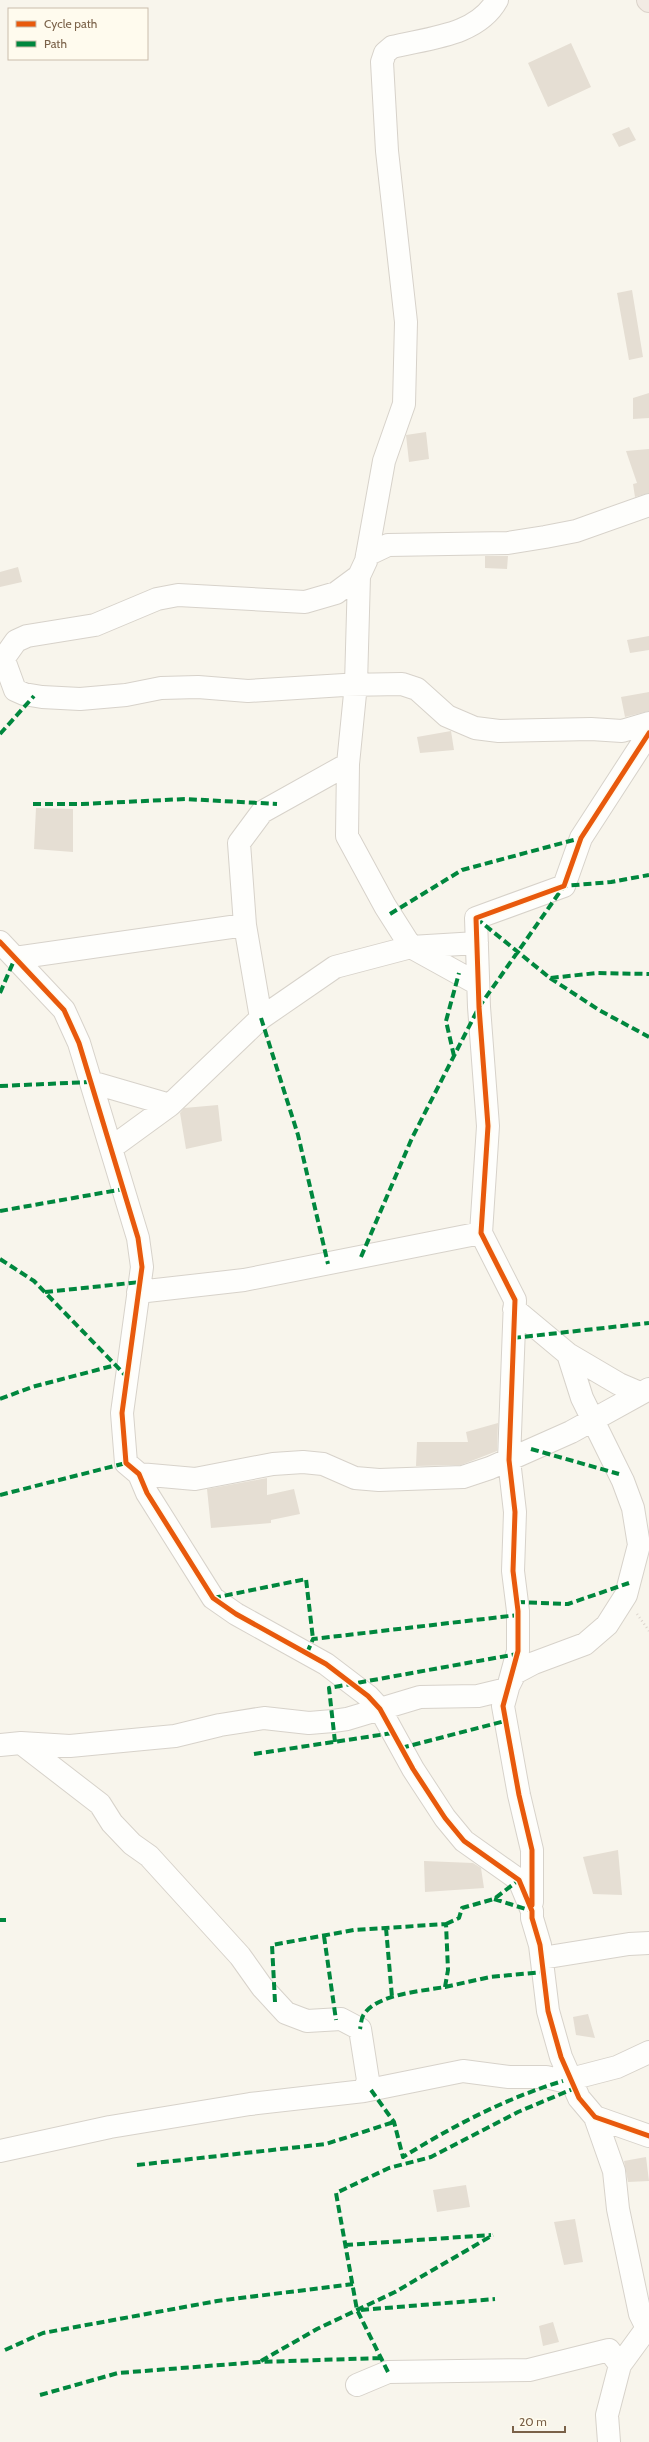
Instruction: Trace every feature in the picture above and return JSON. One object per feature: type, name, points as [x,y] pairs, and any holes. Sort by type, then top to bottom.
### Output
[{"type":"street","points":[[478,984],[411,947],[385,906],[347,836],[348,764],[356,684],[360,576],[367,555],[384,461],[404,404],[406,322],[387,151],[382,62],[385,53],[392,47],[469,28],[492,8],[497,0]]},
{"type":"street","points":[[367,555],[388,545],[508,543],[576,532],[649,505]]},
{"type":"street","points":[[372,530],[388,545]]},
{"type":"street","points":[[360,576],[336,593],[305,602],[178,595],[157,599],[95,626],[27,636],[16,641],[1,657],[15,690],[24,694],[42,697],[80,699],[126,695],[161,688],[198,687],[248,691],[381,683],[407,686],[417,690],[447,716],[475,728],[499,731],[591,729],[622,731],[649,723]]},
{"type":"street","points":[[609,2442],[607,2415],[620,2365],[648,2329],[640,2314],[618,2209],[614,2171],[595,2117],[579,2098],[570,2077],[548,2011],[542,1958],[526,1878],[531,1844],[519,1795],[503,1706],[518,1651],[518,1622],[513,1571],[515,1512],[508,1460],[515,1300],[481,1233],[488,1126],[478,984],[476,918],[564,886],[581,838],[649,733]]},
{"type":"street","points":[[261,1018],[245,925],[239,843],[262,812],[348,764]]},
{"type":"street","points":[[15,958],[245,925]]},
{"type":"street","points":[[0,942],[64,1010],[79,1043],[138,1238],[142,1267],[122,1412],[126,1463],[139,1474],[147,1493],[214,1598],[236,1614],[307,1653],[344,1676],[368,1696],[380,1709],[412,1769],[444,1818],[464,1841],[526,1878]]},
{"type":"street","points":[[111,1148],[170,1105],[261,1018],[335,967],[411,947],[477,944]]},
{"type":"street","points":[[91,1082],[170,1105]]},
{"type":"street","points":[[138,1292],[244,1280],[481,1233]]},
{"type":"street","points":[[514,1309],[568,1354],[619,1384],[644,1391]]},
{"type":"street","points":[[10,1744],[70,1746],[143,1740],[175,1736],[220,1725],[264,1718],[309,1723],[347,1719],[420,1697],[478,1696],[507,1689],[515,1673],[534,1663],[585,1644],[607,1625],[626,1595],[639,1545],[633,1508],[582,1398],[568,1354]]},
{"type":"street","points":[[139,1474],[195,1479],[272,1464],[303,1462],[323,1464],[355,1478],[379,1480],[463,1477],[508,1460],[593,1419],[644,1391]]},
{"type":"street","points":[[10,1744],[100,1804],[112,1823],[132,1844],[149,1856],[240,1956],[262,1986],[286,2013],[307,2021],[341,2019],[360,2029],[368,2080],[364,2091]]},
{"type":"street","points":[[542,1958],[629,1944],[649,1943]]},
{"type":"street","points":[[0,2151],[126,2124],[250,2104],[364,2091],[463,2071],[510,2077],[546,2077],[563,2081],[570,2077],[617,2067],[649,2052]]},
{"type":"street","points":[[595,2117],[649,2136]]},
{"type":"street","points":[[357,2385],[388,2372],[529,2370],[609,2350],[620,2365]]},
{"type":"building","points":[[571,43],[591,87],[548,107],[528,63]]},
{"type":"building","points":[[629,127],[636,140],[619,147],[612,134]]},
{"type":"building","points":[[632,290],[643,357],[629,360],[617,293]]},
{"type":"building","points":[[649,393],[649,418],[633,419],[633,398]]},
{"type":"building","points":[[426,432],[429,459],[409,462],[406,435]]},
{"type":"building","points":[[649,449],[649,493],[635,497],[633,484],[637,483],[626,451]]},
{"type":"building","points":[[485,556],[508,556],[507,569],[485,568]]},
{"type":"building","points":[[18,567],[22,582],[0,587],[0,572]]},
{"type":"building","points":[[649,636],[649,650],[630,653],[627,640]]},
{"type":"building","points":[[649,692],[649,711],[625,717],[621,697]]},
{"type":"building","points":[[451,731],[454,750],[420,753],[417,737]]},
{"type":"building","points":[[36,808],[73,809],[73,852],[34,849]]},
{"type":"building","points":[[218,1105],[222,1141],[186,1149],[180,1113],[184,1108]]},
{"type":"building","points":[[498,1423],[497,1451],[461,1465],[416,1466],[417,1442],[468,1442],[466,1432]]},
{"type":"building","points":[[267,1478],[267,1495],[294,1489],[300,1514],[271,1520],[271,1523],[211,1528],[207,1489]]},
{"type":"building","points":[[618,1850],[622,1895],[593,1894],[583,1857]]},
{"type":"building","points":[[424,1861],[473,1863],[481,1868],[484,1888],[425,1892]]},
{"type":"building","points":[[588,2014],[595,2038],[576,2035],[573,2017]]},
{"type":"building","points":[[646,2157],[649,2181],[628,2182],[624,2161]]},
{"type":"building","points":[[466,2185],[470,2207],[437,2212],[433,2190]]},
{"type":"building","points":[[575,2219],[583,2262],[564,2265],[554,2222]]},
{"type":"building","points":[[553,2322],[559,2342],[543,2346],[539,2326]]},
{"type":"marked path","points":[[0,734],[34,696]]},
{"type":"marked path","points":[[33,804],[82,804],[185,799],[277,804]]},
{"type":"marked path","points":[[390,914],[462,870],[581,838]]},
{"type":"marked path","points":[[361,1257],[412,1138],[479,1007],[564,886],[611,882],[649,875]]},
{"type":"marked path","points":[[476,918],[550,978],[597,973],[649,974]]},
{"type":"marked path","points":[[0,993],[15,958]]},
{"type":"marked path","points":[[454,1056],[446,1021],[459,973]]},
{"type":"marked path","points":[[550,978],[599,1010],[649,1037]]},
{"type":"marked path","points":[[261,1018],[298,1135],[328,1264]]},
{"type":"marked path","points":[[0,1086],[91,1082]]},
{"type":"marked path","points":[[0,1211],[124,1189]]},
{"type":"marked path","points":[[0,1259],[34,1281],[127,1377]]},
{"type":"marked path","points":[[45,1292],[140,1282]]},
{"type":"marked path","points":[[513,1338],[649,1323]]},
{"type":"marked path","points":[[0,1399],[32,1387],[116,1365]]},
{"type":"marked path","points":[[531,1449],[619,1474]]},
{"type":"marked path","points":[[0,1495],[126,1463]]},
{"type":"marked path","points":[[213,1598],[306,1579],[313,1639]]},
{"type":"marked path","points":[[517,1602],[568,1604],[629,1583]]},
{"type":"marked path","points":[[307,1653],[313,1639],[518,1615]]},
{"type":"marked path","points":[[335,1742],[329,1688],[517,1654]]},
{"type":"marked path","points":[[401,1748],[505,1721]]},
{"type":"marked path","points":[[254,1754],[393,1733]]},
{"type":"marked path","points":[[446,1924],[459,1918],[462,1908],[494,1899],[519,1880]]},
{"type":"marked path","points":[[494,1899],[532,1911]]},
{"type":"marked path","points":[[0,1920],[6,1920]]},
{"type":"marked path","points":[[275,2002],[272,1945],[354,1930],[446,1924],[448,1970],[445,1987],[401,1994],[379,2002],[364,2014],[360,2029]]},
{"type":"marked path","points":[[386,1928],[392,1997]]},
{"type":"marked path","points":[[324,1936],[336,2020]]},
{"type":"marked path","points":[[445,1987],[490,1977],[543,1972]]},
{"type":"marked path","points":[[371,2090],[394,2122],[403,2157],[441,2134],[501,2104],[563,2081]]},
{"type":"marked path","points":[[388,2372],[357,2310],[336,2193],[389,2168],[431,2157],[518,2112],[575,2088]]},
{"type":"marked path","points":[[137,2165],[326,2144],[394,2122]]},
{"type":"marked path","points":[[345,2245],[491,2235]]},
{"type":"marked path","points":[[261,2361],[317,2329],[395,2292],[493,2235]]},
{"type":"marked path","points":[[5,2350],[43,2333],[217,2301],[353,2284]]},
{"type":"marked path","points":[[361,2310],[495,2299]]},
{"type":"marked path","points":[[40,2395],[118,2373],[259,2362],[382,2358]]},
{"type":"cycle path","points":[[532,1905],[532,1850],[519,1795],[503,1706],[518,1651],[518,1611],[513,1571],[515,1512],[509,1460],[515,1300],[481,1233],[488,1126],[479,1007],[476,918],[564,886],[581,838],[649,733]]},
{"type":"cycle path","points":[[0,942],[64,1010],[79,1043],[138,1238],[142,1267],[122,1413],[126,1463],[139,1474],[147,1493],[213,1598],[236,1614],[326,1664],[368,1696],[380,1709],[413,1769],[445,1818],[464,1841],[519,1880],[532,1911],[532,1918],[540,1945],[548,2011],[561,2057],[579,2098],[595,2117],[649,2136]]}]
